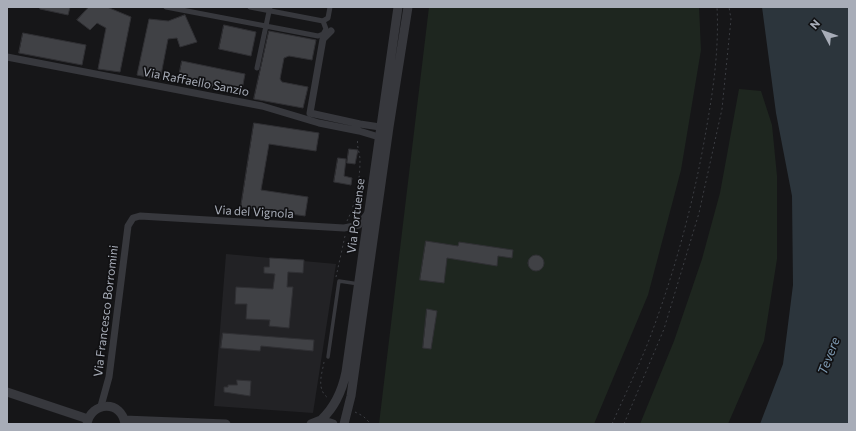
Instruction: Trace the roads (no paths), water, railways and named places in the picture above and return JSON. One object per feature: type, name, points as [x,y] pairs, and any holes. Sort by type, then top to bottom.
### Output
[{"type":"street","points":[[166,7],[187,9],[318,36],[323,34],[326,29],[323,21]]},
{"type":"street","points":[[250,7],[270,9],[323,21],[328,18],[330,7]]},
{"type":"street","name":"Via Portuense","points":[[320,420],[331,411],[343,385],[359,284],[368,210],[398,7]]},
{"type":"street","name":"Via Portuense","points":[[344,424],[351,396],[389,128],[408,7]]},
{"type":"street","points":[[257,68],[270,9]]},
{"type":"street","points":[[331,31],[323,39],[310,113],[380,127]]},
{"type":"street","name":"Via Raffaello Sanzio","points":[[7,57],[262,106],[320,123],[359,131],[379,137]]},
{"type":"street","name":"Via del Vignola","points":[[131,219],[140,216],[344,228],[360,224],[365,218],[368,210]]},
{"type":"street","name":"Via Francesco Borromini","points":[[101,406],[109,377],[128,226],[131,219]]},
{"type":"street","points":[[7,392],[88,421],[93,411],[101,406],[113,407],[118,410],[125,422],[226,424]]},
{"type":"street","points":[[311,424],[320,420],[333,424]]},
{"type":"lane","points":[[328,357],[339,281],[359,284]]},
{"type":"water","name":"Tevere","points":[[762,7],[849,7],[849,424],[760,424],[783,364],[793,285],[792,196],[776,113]]}]
